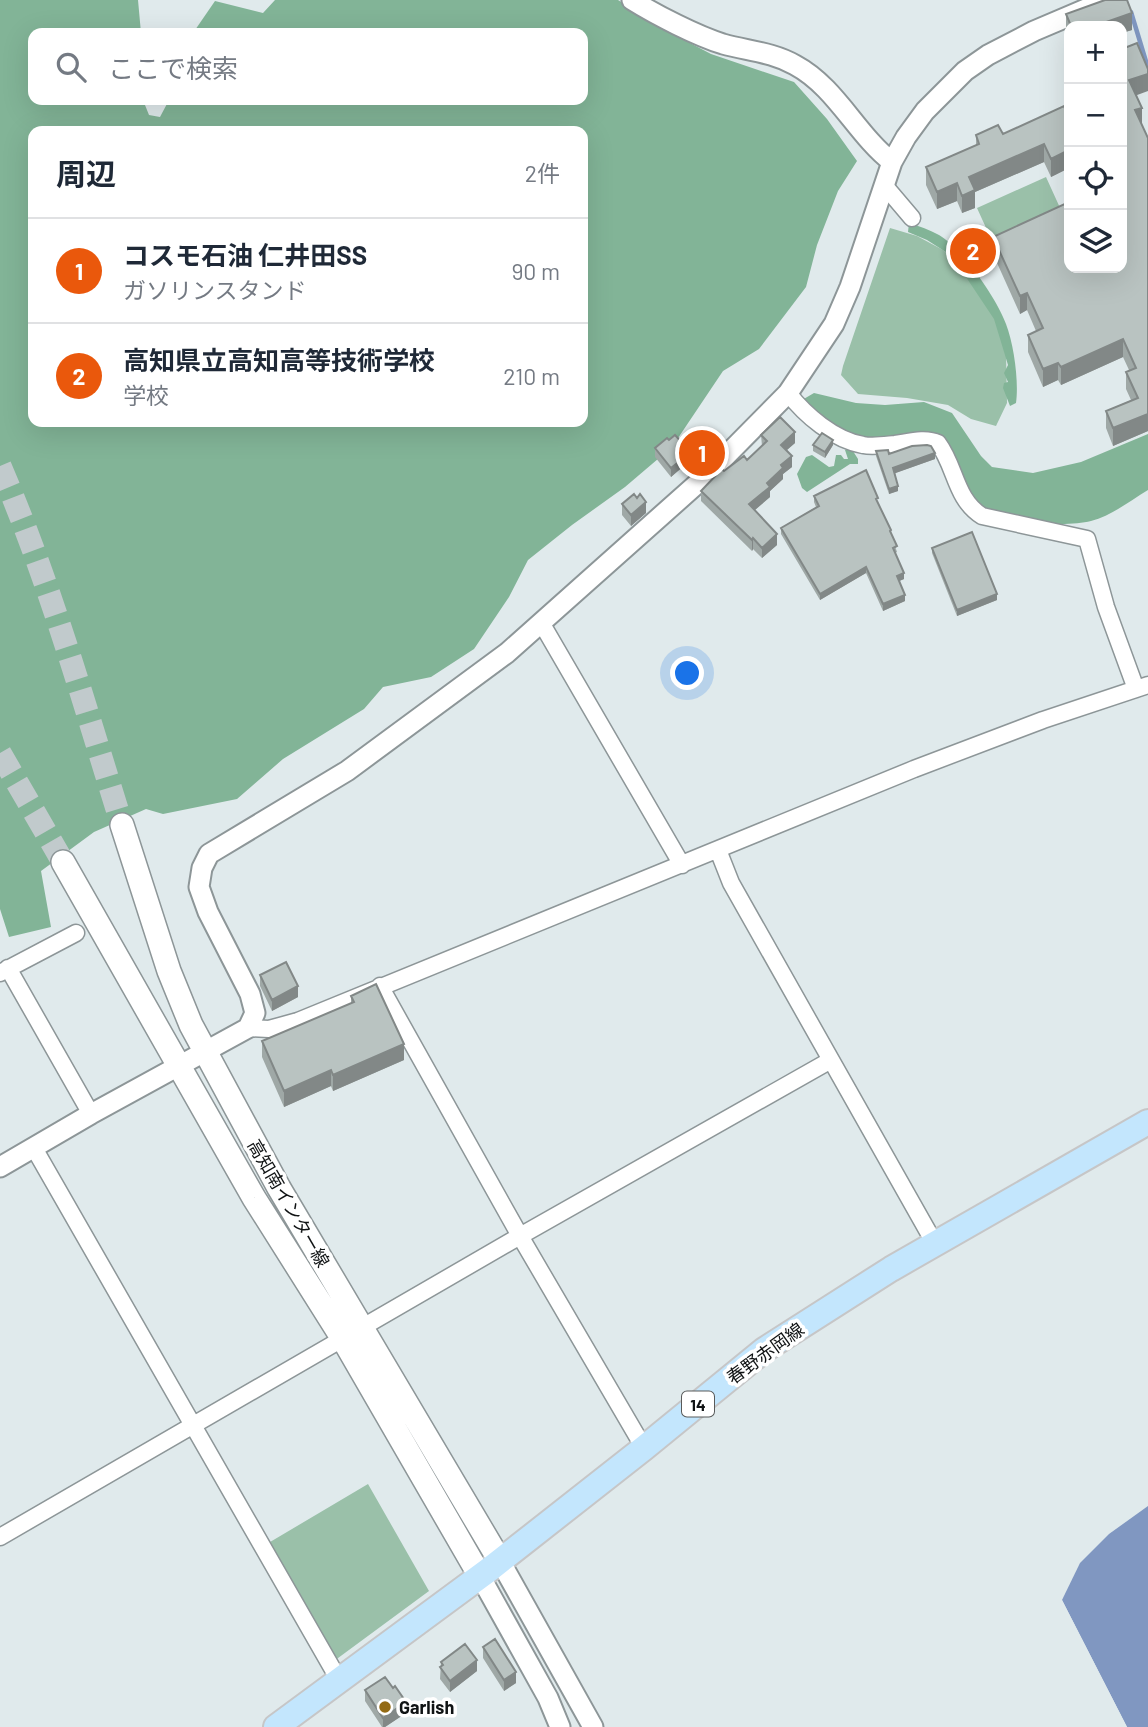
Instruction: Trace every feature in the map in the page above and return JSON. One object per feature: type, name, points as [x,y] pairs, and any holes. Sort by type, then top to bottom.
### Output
[{"type":"main road","name":"高知南インター線","points":[[122,825],[169,971],[191,1025],[279,1188],[352,1334],[480,1576]]},
{"type":"main road","name":"高知南インター線","points":[[63,862],[254,1198],[352,1334],[500,1561]]},
{"type":"main road","name":"春野赤岡線","points":[[276,1727],[500,1561],[764,1350],[891,1269],[1148,1122]]},
{"type":"street","points":[[632,0],[713,40],[773,55],[795,65],[826,89],[876,150],[892,162]]},
{"type":"street","points":[[248,1028],[255,1013],[250,994],[208,912],[199,887],[202,868],[208,854],[347,771],[507,653],[708,474],[788,393],[834,324],[850,287],[892,162],[925,111],[965,71],[988,55],[1023,36],[1107,0]]},
{"type":"street","points":[[884,185],[912,218]]},
{"type":"street","points":[[0,1167],[248,1028],[269,1029],[298,1021],[914,769],[1043,720],[1142,687],[1106,607],[1087,539],[982,516],[972,510],[964,500],[938,443],[927,440],[882,445],[856,443],[820,424],[788,393]]},
{"type":"street","points":[[542,624],[682,865]]},
{"type":"street","points":[[718,850],[731,883],[935,1244]]},
{"type":"street","points":[[76,933],[4,971],[91,1114]]},
{"type":"street","points":[[380,986],[520,1236],[644,1448]]},
{"type":"street","points":[[0,1537],[520,1236],[831,1060]]},
{"type":"street","points":[[34,1148],[340,1680]]},
{"type":"street","points":[[500,1561],[593,1727]]},
{"type":"street","points":[[480,1576],[548,1698],[560,1727]]},
{"type":"green space","points":[[0,0],[138,0],[141,28],[28,28],[28,105],[145,105],[149,115],[160,117],[166,105],[588,105],[588,28],[196,28],[215,1],[263,13],[275,0],[618,0],[711,54],[794,82],[827,119],[857,161],[838,191],[817,245],[806,287],[759,349],[723,371],[672,447],[625,487],[528,560],[509,597],[474,649],[431,677],[383,687],[364,709],[283,759],[237,799],[163,814],[146,809],[94,832],[41,871],[51,927],[9,937],[0,909]]},
{"type":"green space","points":[[1046,177],[1061,210],[992,241],[977,208]]},
{"type":"green space","points":[[909,223],[939,235],[958,251],[995,301],[1011,342],[1016,374],[1016,403],[1010,406],[1003,388],[1004,383],[1008,382],[1004,373],[1008,365],[994,319],[952,256],[908,232]]},
{"type":"green space","points":[[890,228],[917,236],[943,250],[961,265],[997,319],[1006,353],[1007,403],[996,426],[971,419],[948,405],[858,394],[841,375]]},
{"type":"green space","points":[[814,393],[856,403],[885,405],[924,402],[952,413],[981,456],[992,467],[1033,473],[1081,462],[1148,434],[1148,490],[1106,516],[1091,521],[1048,524],[999,515],[986,510],[970,497],[957,474],[945,441],[922,432],[876,442],[844,434],[828,424],[802,400]]},
{"type":"green space","points":[[851,448],[858,464],[850,464],[807,492],[802,488],[797,474],[806,457],[812,455],[829,467],[834,466],[836,455],[848,459],[845,450]]},
{"type":"green space","points":[[368,1484],[429,1591],[334,1661],[265,1545]]},
{"type":"water","points":[[1148,1506],[1148,1727],[1127,1727],[1062,1600],[1080,1563],[1109,1534]]},
{"type":"pier","points":[[1060,1596],[1127,1727],[1123,1727],[1059,1602]]},
{"type":"building","points":[[1105,0],[1127,0],[1132,13],[1109,21],[1069,21],[1066,14]]},
{"type":"building","points":[[1137,43],[1148,69],[1148,74],[1129,80],[1142,108],[1135,110],[1148,138],[1148,414],[1113,428],[1106,411],[1138,398],[1126,372],[1136,368],[1123,339],[1061,367],[1058,363],[1043,369],[1028,335],[1043,328],[1027,293],[1020,296],[993,237],[1064,204],[1064,273],[1127,273],[1127,47]]},
{"type":"building","points":[[1064,106],[1064,152],[1051,159],[1044,144],[969,177],[975,190],[962,196],[957,183],[937,192],[926,167],[979,144],[976,135],[998,125],[1003,134]]},
{"type":"building","points":[[780,417],[795,432],[781,445],[792,456],[767,483],[770,487],[749,504],[777,534],[762,548],[701,491],[722,469],[724,471],[744,456],[747,460],[767,441],[761,435]]},
{"type":"building","points":[[822,433],[833,440],[825,452],[813,445]]},
{"type":"building","points":[[675,435],[685,446],[691,441],[703,453],[693,463],[686,456],[671,468],[655,448]]},
{"type":"building","points":[[912,446],[931,446],[935,453],[893,468],[898,486],[889,489],[876,451],[888,450],[889,454]]},
{"type":"building","points":[[866,470],[897,546],[893,548],[904,573],[897,576],[905,595],[883,604],[866,567],[820,594],[781,528],[819,506],[814,496]]},
{"type":"building","points":[[634,494],[637,498],[640,494],[646,502],[631,515],[622,504]]},
{"type":"building","points":[[972,532],[997,594],[957,610],[932,548]]},
{"type":"building","points":[[286,962],[298,986],[272,1000],[260,975]]},
{"type":"building","points":[[376,984],[404,1044],[333,1075],[331,1070],[284,1091],[262,1041],[354,1002],[351,996]]},
{"type":"building","points":[[495,1639],[516,1672],[504,1680],[483,1647]]},
{"type":"building","points":[[465,1644],[477,1660],[450,1681],[440,1667],[443,1665],[441,1662]]},
{"type":"building","points":[[385,1677],[406,1702],[383,1718],[365,1690]]},
{"type":"waterway","points":[[1131,12],[1148,68]]},
{"type":"tunnel","points":[[0,466],[51,599],[122,825]]},
{"type":"tunnel","points":[[0,753],[63,862]]},
{"type":"place","name":"高知県立高知高等技術学校","points":[[973,251]]},
{"type":"place","name":"コスモ石油 仁井田SS","points":[[702,453]]},
{"type":"place","name":"Garlish","points":[[385,1707]]}]
